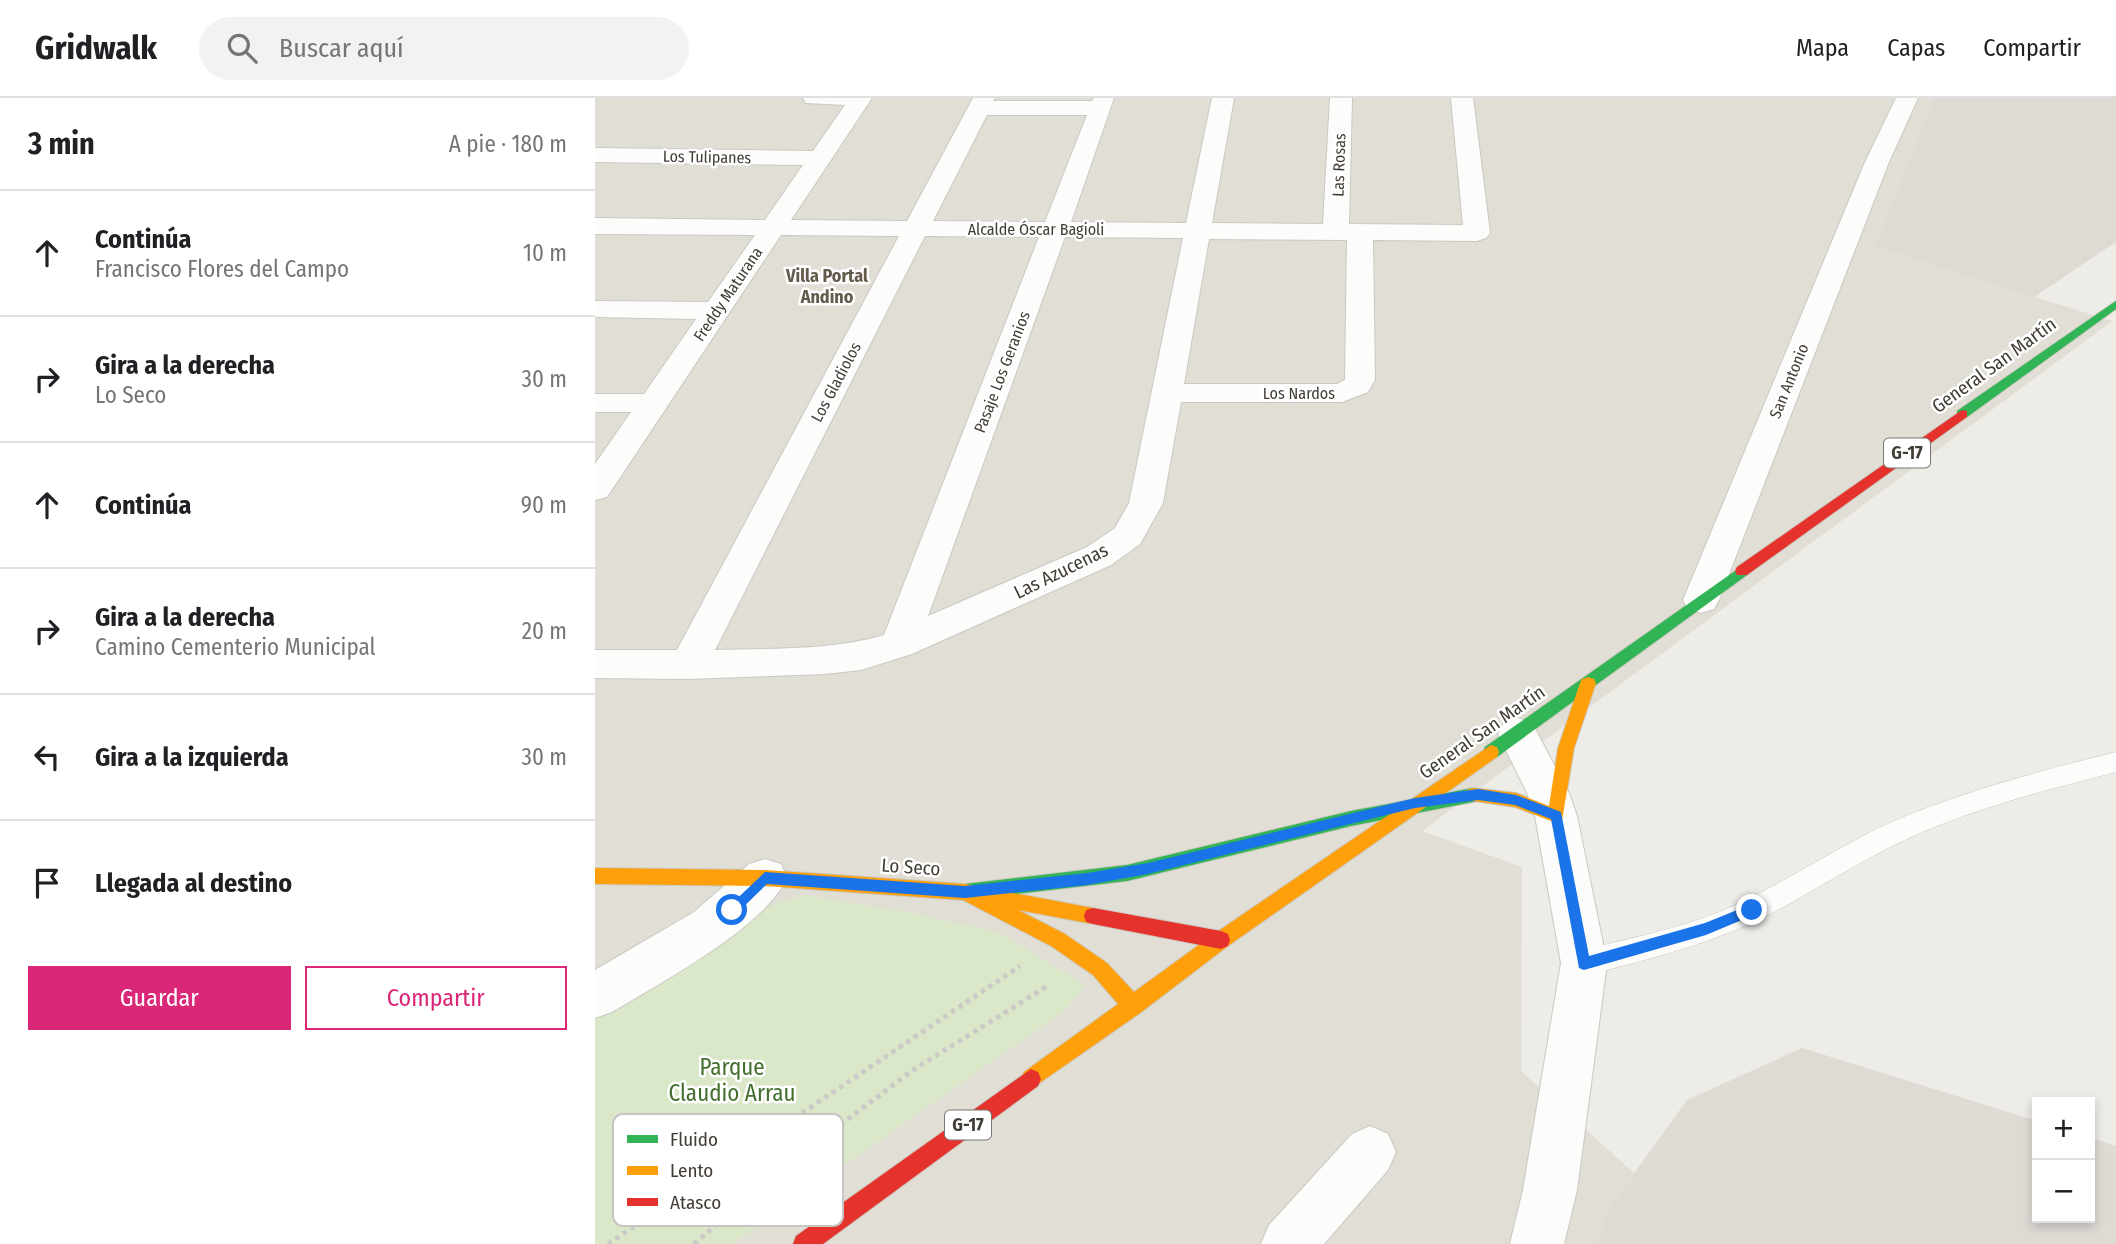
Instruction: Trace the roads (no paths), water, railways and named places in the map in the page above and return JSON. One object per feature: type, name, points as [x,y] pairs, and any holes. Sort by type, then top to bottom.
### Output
[{"type":"main road","name":"General San Martín","points":[[843,1216],[1221,940],[1518,734],[1701,600],[2115,306]]},
{"type":"main road","points":[[965,892],[1087,879],[1148,869],[1415,803],[1478,794],[1516,800],[1556,816],[1566,748],[1588,683]]},
{"type":"main road","name":"Lo Seco","points":[[595,876],[765,878],[965,892],[1221,940]]},
{"type":"main road","points":[[965,892],[1058,940],[1100,969],[1133,1006]]},
{"type":"main road","name":"General San Martín","points":[[804,1244],[829,1226]]},
{"type":"street","points":[[814,98],[861,98]]},
{"type":"street","name":"Freddy Maturana","points":[[595,489],[861,98]]},
{"type":"street","name":"Las Azucenas","points":[[595,664],[688,665],[825,660],[861,656],[899,644],[1099,556],[1128,536],[1146,503],[1223,98]]},
{"type":"street","name":"Las Rosas","points":[[1341,98],[1348,232]]},
{"type":"street","name":"Alcalde Óscar Bagioli","points":[[595,226],[1477,233],[1462,98]]},
{"type":"street","name":"San Antonio","points":[[1701,600],[1877,162],[1907,98]]},
{"type":"street","name":"Pasaje Los Geranios","points":[[899,644],[1102,104],[981,103]]},
{"type":"street","name":"Los Gladiolos","points":[[688,665],[981,103]]},
{"type":"street","name":"Los Tulipanes","points":[[595,155],[820,158]]},
{"type":"street","name":"Los Nardos","points":[[1167,393],[1342,393],[1357,386],[1360,380],[1348,232]]},
{"type":"street","points":[[595,309],[716,311]]},
{"type":"street","points":[[595,403],[653,403]]},
{"type":"street","points":[[1518,734],[1548,793],[1556,816],[1584,964],[1550,1190],[1537,1244]]},
{"type":"street","points":[[595,996],[710,927],[765,878]]},
{"type":"street","points":[[1288,1244],[1370,1152]]},
{"type":"lane","points":[[1584,964],[1706,929],[1752,910],[1850,853],[1920,821],[2011,788],[2116,762]]},
{"type":"district","name":"Villa Portal Andino","points":[[827,286]]},
{"type":"park label","name":"Parque Claudio Arrau","points":[[732,1080]]}]
